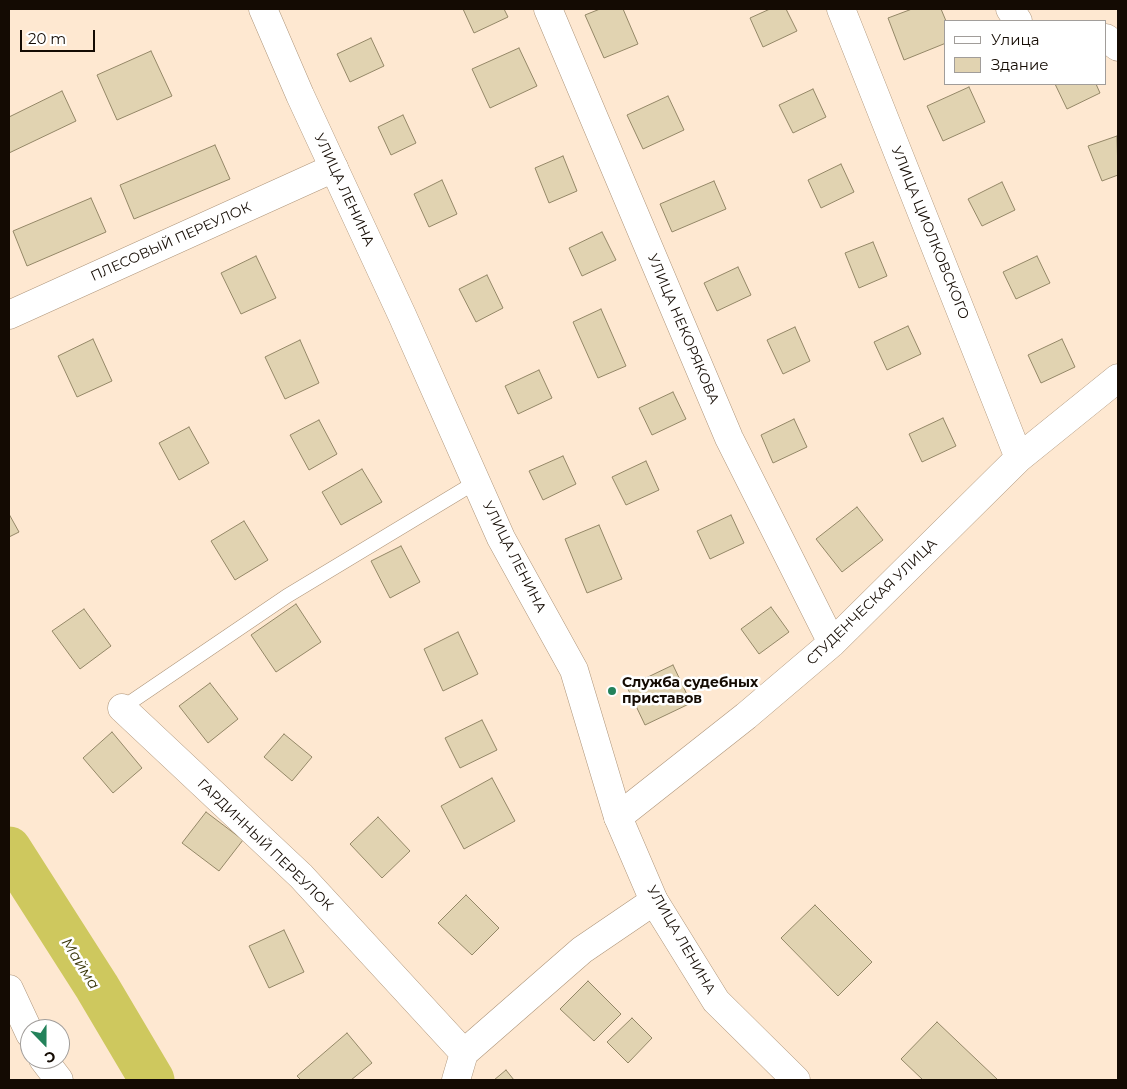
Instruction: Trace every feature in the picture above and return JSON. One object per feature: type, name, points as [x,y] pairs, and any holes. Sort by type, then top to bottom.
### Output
[{"type":"street","name":"УЛИЦА ЛЕНИНА","points":[[263,9],[501,538],[574,670],[618,817],[654,901],[716,1001],[796,1080]]},
{"type":"street","name":"УЛИЦА НЕКОРЯКОВА","points":[[548,9],[729,438],[832,643]]},
{"type":"street","name":"УЛИЦА ЦИОЛКОВСКОГО","points":[[841,9],[1019,458]]},
{"type":"street","points":[[1010,9],[1017,20]]},
{"type":"street","points":[[1107,39],[1118,47]]},
{"type":"street","name":"ПЛЕСОВЫЙ ПЕРЕУЛОК","points":[[9,316],[334,168]]},
{"type":"street","name":"СТУДЕНЧЕСКАЯ УЛИЦА","points":[[618,817],[746,716],[832,643],[1019,458],[1118,378]]},
{"type":"street","name":"ГАРДИННЫЙ ПЕРЕУЛОК","points":[[122,708],[301,876],[464,1053]]},
{"type":"street","points":[[456,1080],[464,1053],[582,950],[654,901]]},
{"type":"street","points":[[9,989],[23,1019]]},
{"type":"street","points":[[51,1069],[59,1080]]},
{"type":"lane","points":[[122,708],[287,596],[476,482]]},
{"type":"building","points":[[463,9],[504,9],[508,17],[474,33]]},
{"type":"building","points":[[600,9],[623,9],[638,44],[604,58],[585,15]]},
{"type":"building","points":[[770,9],[786,9],[797,31],[763,47],[750,18]]},
{"type":"building","points":[[912,9],[941,9],[946,20],[944,20],[944,44],[904,60],[888,18]]},
{"type":"building","points":[[371,38],[384,66],[350,82],[337,54]]},
{"type":"building","points":[[519,48],[537,86],[490,108],[472,69]]},
{"type":"building","points":[[151,51],[172,96],[117,120],[97,75]]},
{"type":"building","points":[[1055,85],[1096,85],[1100,93],[1067,109]]},
{"type":"building","points":[[969,87],[985,122],[943,141],[927,106]]},
{"type":"building","points":[[813,89],[826,117],[793,133],[779,105]]},
{"type":"building","points":[[62,91],[76,121],[9,153],[9,117]]},
{"type":"building","points":[[668,96],[684,130],[643,149],[627,115]]},
{"type":"building","points":[[403,115],[416,143],[391,155],[378,127]]},
{"type":"building","points":[[1117,136],[1118,175],[1102,181],[1088,146]]},
{"type":"building","points":[[215,145],[230,179],[134,219],[120,185]]},
{"type":"building","points":[[563,156],[577,191],[549,203],[535,168]]},
{"type":"building","points":[[841,164],[854,192],[821,208],[808,180]]},
{"type":"building","points":[[442,180],[457,214],[429,227],[414,194]]},
{"type":"building","points":[[714,181],[726,209],[672,232],[660,204]]},
{"type":"building","points":[[1002,182],[1015,210],[982,226],[968,199]]},
{"type":"building","points":[[91,198],[106,232],[27,266],[13,231]]},
{"type":"building","points":[[602,232],[616,260],[582,276],[569,248]]},
{"type":"building","points":[[873,242],[887,276],[859,288],[845,253]]},
{"type":"building","points":[[256,256],[276,298],[241,314],[221,273]]},
{"type":"building","points":[[1037,256],[1050,283],[1016,299],[1003,272]]},
{"type":"building","points":[[738,267],[751,295],[717,311],[704,283]]},
{"type":"building","points":[[487,275],[503,308],[476,322],[459,289]]},
{"type":"building","points":[[601,309],[626,366],[598,378],[573,322]]},
{"type":"building","points":[[908,326],[921,354],[887,370],[874,342]]},
{"type":"building","points":[[795,327],[810,361],[783,374],[767,340]]},
{"type":"building","points":[[93,339],[112,381],[77,397],[58,356]]},
{"type":"building","points":[[1062,339],[1075,367],[1041,383],[1028,355]]},
{"type":"building","points":[[300,340],[319,383],[285,399],[265,357]]},
{"type":"building","points":[[539,370],[552,398],[518,414],[505,386]]},
{"type":"building","points":[[673,392],[686,419],[652,435],[639,408]]},
{"type":"building","points":[[943,418],[956,446],[922,462],[909,434]]},
{"type":"building","points":[[794,419],[807,447],[773,463],[761,435]]},
{"type":"building","points":[[319,420],[337,454],[309,470],[290,435]]},
{"type":"building","points":[[189,427],[209,463],[179,480],[159,443]]},
{"type":"building","points":[[563,456],[576,484],[543,500],[529,471]]},
{"type":"building","points":[[646,461],[659,490],[626,505],[612,477]]},
{"type":"building","points":[[362,469],[382,502],[341,525],[322,492]]},
{"type":"building","points":[[857,507],[883,540],[842,572],[816,539]]},
{"type":"building","points":[[9,514],[19,532],[9,537]]},
{"type":"building","points":[[731,515],[744,543],[710,559],[697,531]]},
{"type":"building","points":[[244,521],[268,560],[235,580],[211,541]]},
{"type":"building","points":[[599,525],[622,579],[587,593],[565,539]]},
{"type":"building","points":[[401,546],[420,582],[390,598],[371,561]]},
{"type":"building","points":[[296,604],[321,642],[276,672],[251,635]]},
{"type":"building","points":[[771,607],[789,632],[759,654],[741,629]]},
{"type":"building","points":[[84,609],[111,646],[80,669],[52,631]]},
{"type":"building","points":[[458,632],[478,674],[443,691],[424,649]]},
{"type":"building","points":[[673,665],[691,703],[645,725],[627,687]]},
{"type":"building","points":[[210,683],[238,719],[208,743],[179,706]]},
{"type":"building","points":[[482,720],[497,750],[460,768],[445,738]]},
{"type":"building","points":[[112,732],[142,768],[113,793],[83,758]]},
{"type":"building","points":[[284,734],[312,757],[292,781],[264,757]]},
{"type":"building","points":[[492,778],[515,821],[464,849],[441,806]]},
{"type":"building","points":[[206,812],[243,840],[219,871],[182,843]]},
{"type":"building","points":[[378,817],[410,851],[382,878],[350,844]]},
{"type":"building","points":[[466,895],[499,928],[472,955],[438,923]]},
{"type":"building","points":[[815,905],[872,962],[838,996],[781,938]]},
{"type":"building","points":[[284,930],[304,972],[269,988],[249,946]]},
{"type":"building","points":[[588,981],[621,1014],[594,1041],[560,1009]]},
{"type":"building","points":[[632,1018],[652,1038],[628,1063],[607,1042]]},
{"type":"building","points":[[937,1022],[998,1080],[923,1080],[901,1059]]},
{"type":"building","points":[[347,1033],[372,1063],[351,1080],[301,1080],[297,1076]]},
{"type":"building","points":[[506,1070],[514,1080],[494,1080]]},
{"type":"waterway","name":"Майма","points":[[9,849],[97,987],[152,1080]]},
{"type":"place","name":"Служба судебных приставов","points":[[612,691]]}]
